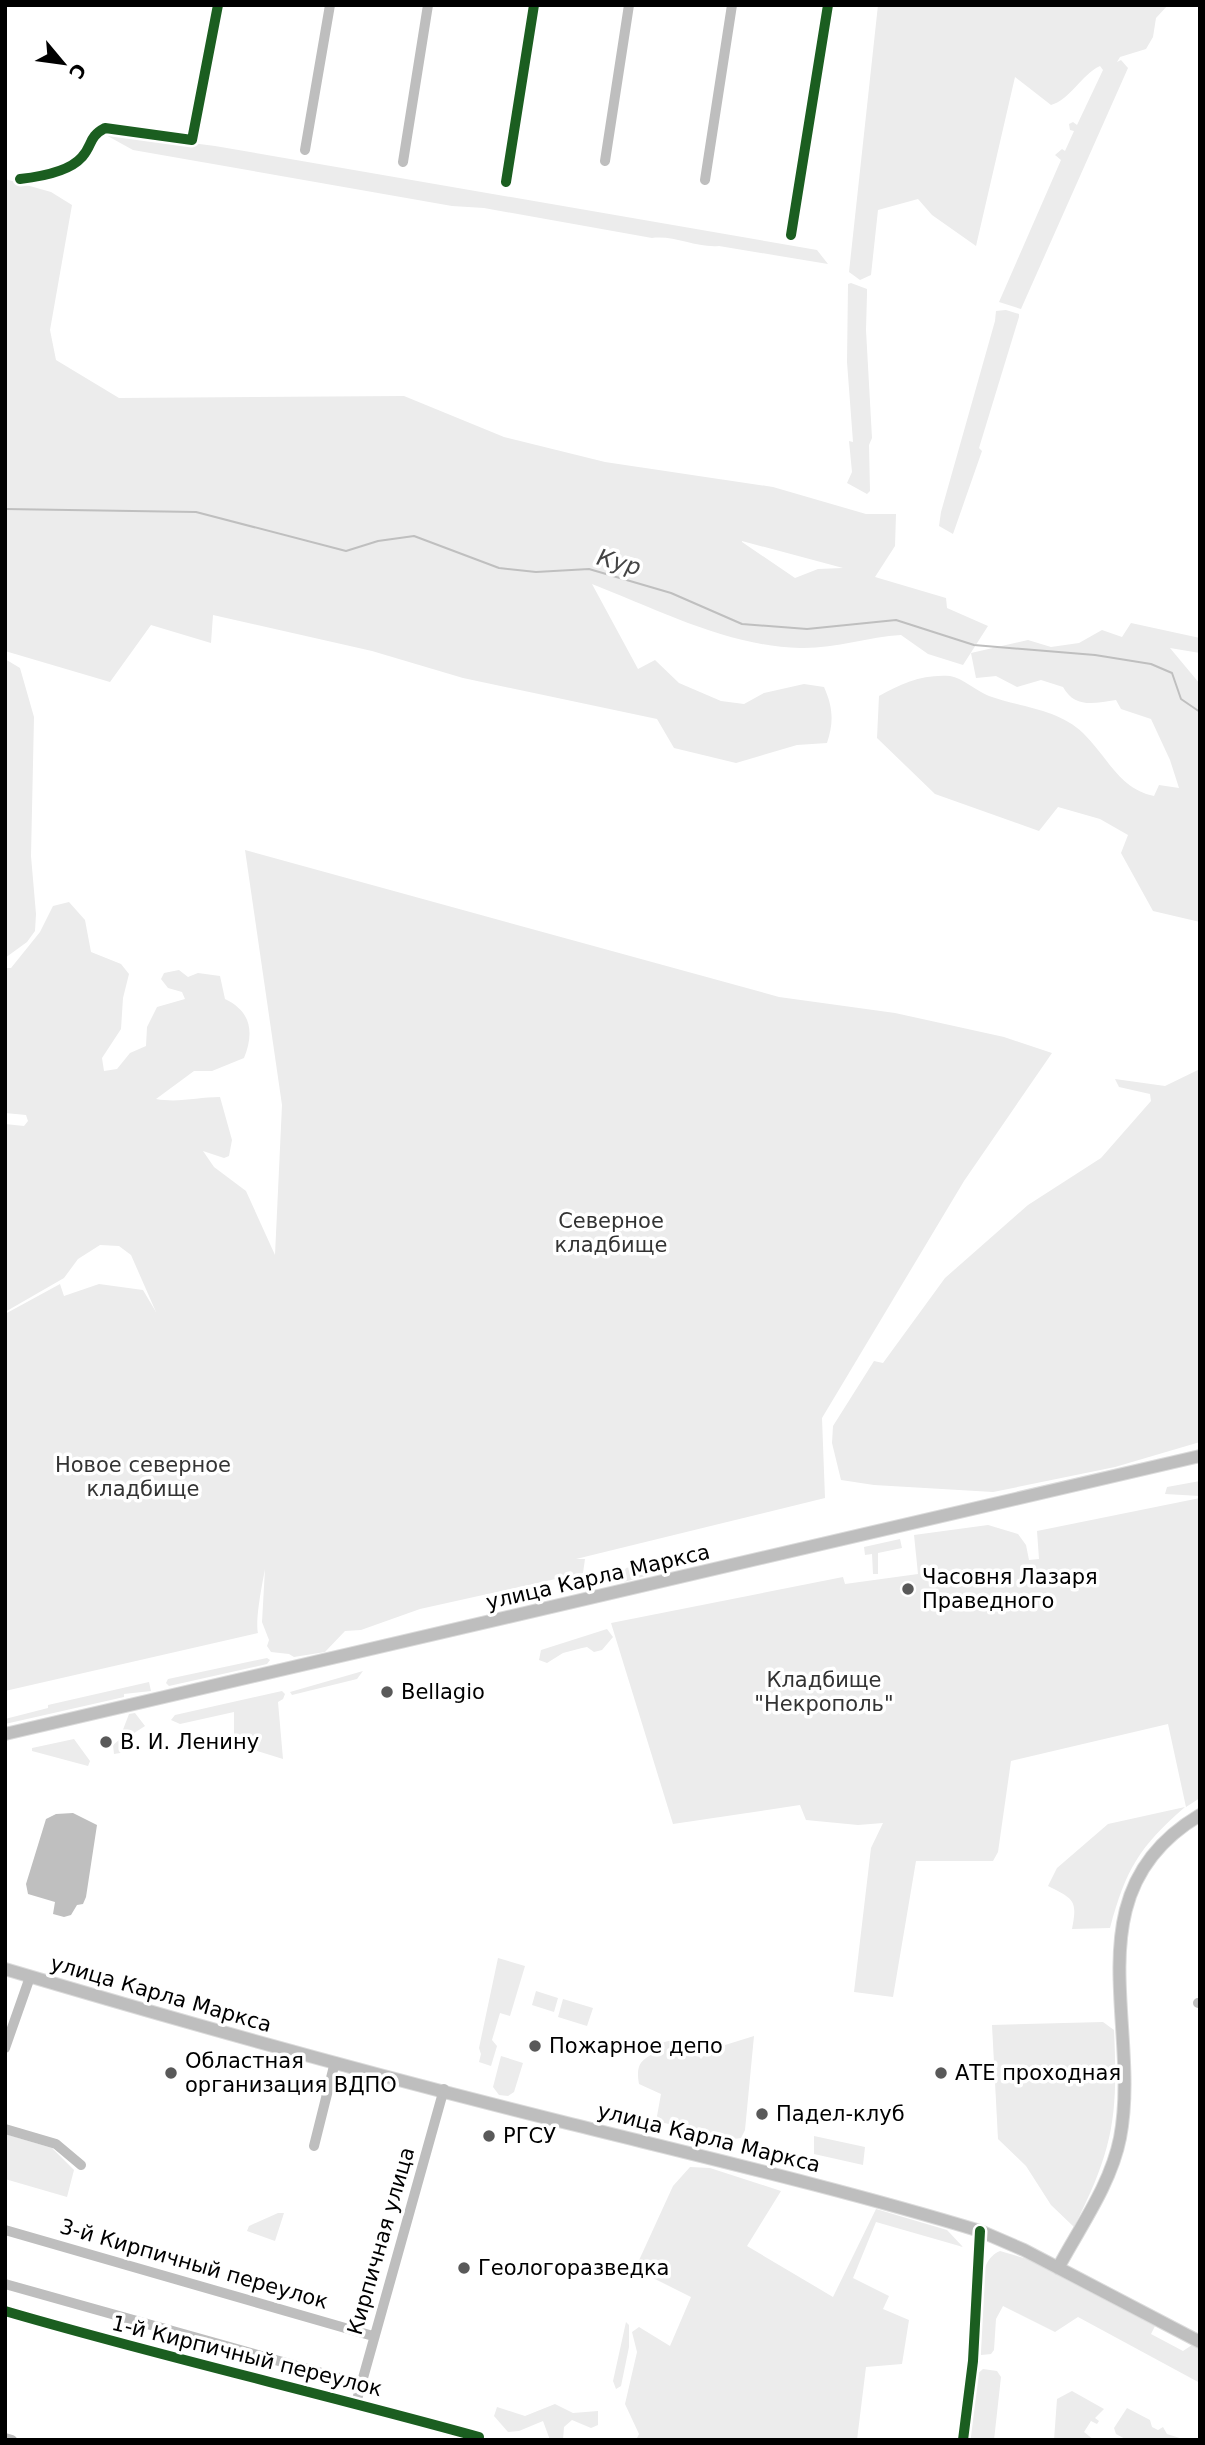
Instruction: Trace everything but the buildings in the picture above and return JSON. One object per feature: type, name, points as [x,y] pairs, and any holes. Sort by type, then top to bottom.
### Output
[{"type":"main road","name":"улица Карла Маркса","points":[[5,1734],[1200,1457]]},
{"type":"main road","points":[[1058,2268],[1104,2184],[1120,2139],[1123,2083],[1118,1955],[1125,1910],[1151,1858],[1180,1829],[1200,1815]]},
{"type":"main road","name":"улица Карла Маркса","points":[[5,1969],[335,2062],[980,2231],[1058,2268],[1200,2342]]},
{"type":"street","points":[[20,178],[45,174],[74,164],[82,157],[92,137],[106,128],[192,140],[218,5]]},
{"type":"street","points":[[305,150],[330,5]]},
{"type":"street","points":[[403,162],[428,5]]},
{"type":"street","points":[[506,181],[534,5]]},
{"type":"street","points":[[605,162],[629,5]]},
{"type":"street","points":[[705,180],[732,5]]},
{"type":"street","points":[[791,235],[828,5]]},
{"type":"street","points":[[5,2048],[30,1977]]},
{"type":"street","points":[[314,2146],[335,2062]]},
{"type":"street","name":"Кирпичная улица","points":[[356,2403],[444,2090]]},
{"type":"street","points":[[5,2129],[56,2144],[81,2165]]},
{"type":"street","name":"3-й Кирпичный переулок","points":[[5,2230],[373,2336]]},
{"type":"street","points":[[963,2440],[973,2361],[980,2231]]},
{"type":"street","name":"1-й Кирпичный переулок","points":[[5,2284],[361,2384]]},
{"type":"street","name":"1-й Кирпичный переулок","points":[[5,2311],[479,2437]]},
{"type":"street","points":[[5,2438],[12,2440]]},
{"type":"green space","points":[[878,5],[1168,5],[1156,18],[1153,37],[1146,49],[1120,57],[1117,62],[1121,60],[1128,68],[1021,309],[999,302],[1061,160],[1055,155],[1062,149],[1065,151],[1074,131],[1070,130],[1069,124],[1073,122],[1077,125],[1103,70],[1100,66],[1093,70],[1064,98],[1051,105],[1015,77],[976,246],[932,215],[918,199],[878,210],[871,275],[860,280],[849,272]]},
{"type":"green space","points":[[106,132],[215,146],[817,250],[828,264],[669,238],[652,238],[484,208],[452,206],[133,150],[104,134]]},
{"type":"green space","points":[[5,179],[51,192],[72,205],[50,330],[56,360],[119,398],[404,396],[504,437],[605,462],[773,487],[866,514],[896,514],[895,546],[875,577],[946,598],[947,608],[988,626],[963,665],[928,654],[901,635],[812,648],[773,646],[720,634],[592,584],[638,669],[655,660],[679,683],[721,701],[744,704],[764,693],[804,684],[824,687],[832,715],[827,743],[797,745],[736,763],[674,748],[657,719],[463,678],[372,651],[213,615],[211,643],[151,625],[110,682],[5,651]],"holes":[[[742,541],[843,568],[818,569],[795,578]]]},
{"type":"green space","points":[[848,284],[867,289],[866,330],[872,438],[869,445],[870,491],[867,494],[847,483],[852,472],[849,441],[853,442],[847,362]]},
{"type":"green space","points":[[1006,310],[1019,314],[1019,317],[979,448],[982,451],[953,534],[939,526],[941,512],[996,311]]},
{"type":"green space","points":[[1131,623],[1200,638],[1200,653],[1170,648],[1200,684],[1200,922],[1153,911],[1121,853],[1128,835],[1100,819],[1058,807],[1039,831],[935,794],[877,738],[879,696],[913,680],[950,676],[989,696],[1050,714],[1073,725],[1092,742],[1122,779],[1142,792],[1154,796],[1159,785],[1179,788],[1170,760],[1151,719],[1121,709],[1116,700],[1080,702],[1073,699],[1063,687],[1041,680],[1017,687],[996,676],[976,678],[971,653],[1028,640],[1051,647],[1079,643],[1102,630],[1122,637]]},
{"type":"green space","points":[[5,659],[20,668],[34,717],[31,856],[36,914],[35,931],[27,942],[5,958]]},
{"type":"green space","name":"Северное кладбище","points":[[245,850],[779,997],[895,1013],[1004,1037],[1052,1053],[964,1181],[822,1418],[825,1498],[576,1559],[585,1559],[583,1573],[420,1609],[361,1630],[345,1631],[325,1652],[294,1657],[271,1652],[267,1646],[269,1640],[262,1622],[265,1569],[258,1611],[258,1633],[5,1691],[5,1314],[60,1284],[64,1296],[99,1284],[143,1290],[156,1312],[131,1255],[119,1246],[100,1245],[78,1259],[64,1278],[5,1312],[5,1124],[24,1126],[28,1121],[26,1115],[5,1113],[5,968],[11,968],[40,932],[53,906],[69,902],[85,920],[91,952],[121,964],[129,974],[123,998],[121,1029],[102,1058],[104,1071],[117,1069],[130,1053],[146,1046],[147,1027],[157,1007],[185,999],[182,992],[168,988],[161,979],[164,973],[179,970],[188,977],[198,973],[220,976],[225,999],[246,1017],[250,1032],[244,1058],[212,1071],[194,1071],[156,1099],[220,1097],[232,1140],[229,1156],[224,1158],[203,1151],[214,1167],[246,1191],[275,1255],[282,1105]]},
{"type":"green space","points":[[1200,1069],[1200,1442],[1115,1467],[993,1492],[874,1485],[841,1480],[832,1443],[833,1426],[874,1361],[883,1363],[945,1278],[1028,1205],[1101,1158],[1151,1101],[1150,1094],[1119,1087],[1115,1079],[1165,1086]]},
{"type":"green space","points":[[1200,1481],[1200,1496],[1165,1494],[1167,1487]]},
{"type":"green space","name":"Кладбище \"Некрополь\"","points":[[1200,1498],[1200,1798],[1186,1807],[1168,1724],[1011,1761],[998,1852],[993,1861],[916,1861],[893,1997],[854,1992],[871,1848],[883,1823],[858,1825],[806,1820],[800,1805],[673,1824],[611,1623],[843,1577],[845,1584],[918,1574],[914,1535],[988,1525],[1018,1534],[1026,1545],[1029,1560],[1039,1559],[1037,1531]]},
{"type":"green space","points":[[900,1539],[902,1548],[878,1553],[878,1574],[873,1574],[872,1554],[865,1555],[864,1547]]},
{"type":"green space","points":[[643,1564],[650,1568],[649,1575],[624,1582],[622,1576],[626,1568]]},
{"type":"green space","points":[[607,1629],[613,1637],[602,1650],[594,1652],[587,1647],[563,1653],[547,1663],[539,1660],[541,1650]]},
{"type":"green space","points":[[267,1658],[270,1660],[267,1664],[169,1686],[166,1683],[168,1679]]},
{"type":"green space","points":[[363,1671],[357,1679],[292,1695],[290,1692]]},
{"type":"green space","points":[[149,1682],[151,1691],[124,1694],[124,1697],[5,1724],[5,1719],[48,1708],[48,1705]]},
{"type":"green space","points":[[282,1691],[285,1694],[278,1702],[283,1759],[234,1744],[234,1712],[180,1724],[171,1720],[175,1715]]},
{"type":"green space","points":[[135,1713],[145,1726],[128,1737],[120,1753],[114,1754],[113,1745],[119,1740],[129,1714]]},
{"type":"green space","points":[[74,1739],[90,1761],[88,1766],[32,1751],[32,1748]]},
{"type":"green space","points":[[1185,1807],[1156,1834],[1136,1860],[1122,1890],[1110,1928],[1072,1929],[1072,1901],[1048,1886],[1057,1868],[1108,1824]]},
{"type":"green space","points":[[498,1958],[525,1966],[510,2016],[500,2013],[492,2040],[497,2046],[491,2066],[479,2062],[479,2048]]},
{"type":"green space","points":[[536,1991],[558,1998],[554,2012],[532,2005]]},
{"type":"green space","points":[[563,1999],[593,2008],[587,2026],[558,2017]]},
{"type":"green space","points":[[1103,2022],[1114,2030],[1114,2109],[1098,2175],[1074,2227],[1051,2205],[1026,2166],[998,2139],[992,2025]]},
{"type":"green space","points":[[754,2036],[745,2130],[741,2138],[734,2139],[660,2122],[657,2116],[661,2094],[639,2084],[638,2073],[642,2061],[655,2053],[658,2044],[673,2040],[683,2041],[692,2047],[701,2059],[709,2050]]},
{"type":"green space","points":[[501,2056],[523,2063],[514,2092],[508,2096],[499,2095],[493,2087]]},
{"type":"green space","points":[[5,2134],[52,2148],[74,2170],[67,2197],[5,2179]]},
{"type":"green space","points":[[814,2136],[865,2147],[863,2165],[814,2154]]},
{"type":"green space","points":[[690,2167],[710,2168],[781,2191],[747,2246],[833,2297],[876,2209],[947,2230],[963,2247],[876,2222],[853,2278],[889,2296],[883,2309],[909,2320],[902,2364],[866,2367],[857,2440],[636,2440],[639,2434],[625,2404],[637,2352],[632,2332],[639,2327],[670,2346],[691,2297],[635,2269],[673,2186]]},
{"type":"green space","points":[[284,2213],[275,2241],[247,2231],[249,2226]]},
{"type":"green space","points":[[1000,2251],[1027,2259],[1155,2326],[1151,2334],[1183,2351],[1192,2345],[1200,2349],[1200,2383],[1078,2317],[1055,2332],[1003,2306],[996,2319],[994,2350],[991,2354],[981,2355],[978,2349],[978,2309],[981,2280],[991,2257]]},
{"type":"green space","points":[[626,2322],[629,2325],[629,2347],[621,2386],[616,2389],[613,2381]]},
{"type":"green space","points":[[983,2369],[997,2371],[1001,2377],[994,2440],[966,2440],[973,2378]]},
{"type":"green space","points":[[1072,2391],[1104,2409],[1095,2418],[1099,2421],[1097,2424],[1091,2421],[1084,2432],[1094,2440],[1054,2440],[1057,2399]]},
{"type":"green space","points":[[555,2404],[573,2413],[598,2411],[598,2425],[591,2428],[572,2420],[564,2427],[563,2440],[550,2440],[543,2421],[519,2431],[508,2432],[494,2416],[497,2407],[525,2416]]},
{"type":"green space","points":[[1127,2408],[1150,2420],[1152,2427],[1158,2430],[1163,2427],[1167,2434],[1186,2440],[1127,2440],[1116,2434],[1114,2428]]},
{"type":"shaded area","points":[[73,1813],[97,1825],[86,1897],[83,1904],[77,1905],[71,1915],[64,1917],[53,1914],[55,1902],[28,1894],[26,1884],[46,1819],[56,1814]]},
{"type":"waterway","name":"Кур","points":[[5,509],[196,512],[346,551],[378,541],[414,536],[499,568],[536,572],[589,569],[671,593],[742,624],[807,629],[896,620],[974,645],[1095,655],[1151,664],[1172,673],[1181,699],[1200,712]]},
{"type":"cycle path","points":[[20,179],[61,170],[76,162],[85,153],[93,138],[105,128],[192,140],[218,5]]},
{"type":"cycle path","points":[[506,182],[534,5]]},
{"type":"cycle path","points":[[791,235],[828,5]]},
{"type":"cycle path","points":[[963,2440],[973,2361],[980,2231]]},
{"type":"cycle path","points":[[5,2311],[479,2437]]},
{"type":"place","name":"Часовня Лазаря Праведного","points":[[908,1589]]},
{"type":"place","name":"Bellagio","points":[[387,1692]]},
{"type":"place","name":"В. И. Ленину","points":[[106,1742]]},
{"type":"place","name":"Пожарное депо","points":[[535,2046]]},
{"type":"place","name":"Областная организация ВДПО","points":[[171,2073]]},
{"type":"place","name":"АТЕ проходная","points":[[941,2073]]},
{"type":"place","name":"Падел-клуб","points":[[762,2114]]},
{"type":"place","name":"РГСУ","points":[[489,2136]]},
{"type":"place","name":"Геологоразведка","points":[[464,2268]]},
{"type":"park label","name":"Новое северное кладбище","points":[[143,1477]]}]
